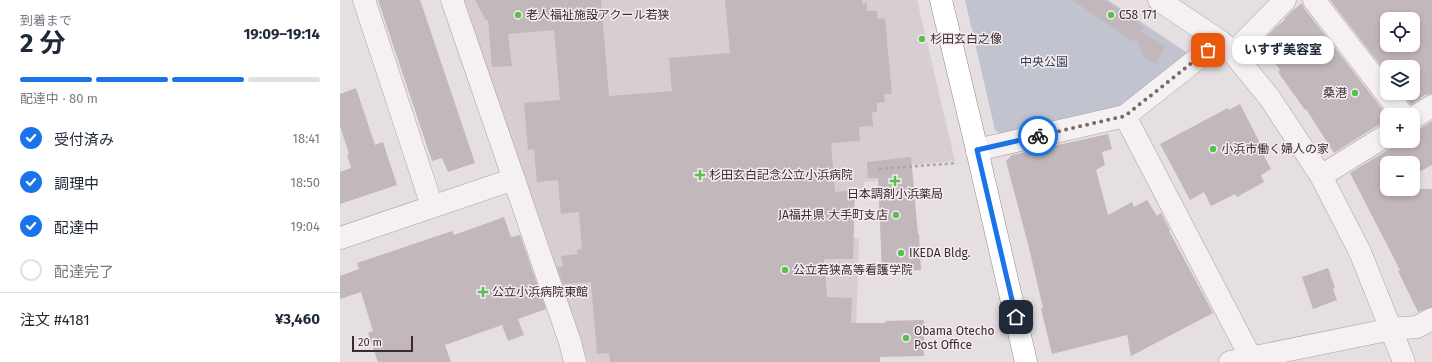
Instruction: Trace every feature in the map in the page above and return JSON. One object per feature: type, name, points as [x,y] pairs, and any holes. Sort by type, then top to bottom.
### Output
[{"type":"highway","points":[[941,0],[1026,362]]},
{"type":"street","points":[[364,0],[432,206]]},
{"type":"street","points":[[452,0],[570,342],[575,362]]},
{"type":"street","points":[[1159,0],[1227,47],[1269,97],[1321,176],[1360,252],[1404,362]]},
{"type":"street","points":[[977,150],[1125,116],[1227,47],[1285,0]]},
{"type":"street","points":[[1314,0],[1398,108]]},
{"type":"street","points":[[1420,114],[1432,106]]},
{"type":"street","points":[[1125,116],[1240,360],[1392,329],[1417,327],[1432,319]]},
{"type":"street","points":[[1321,176],[1380,139]]},
{"type":"street","points":[[340,238],[514,179]]},
{"type":"path","points":[[879,169],[958,163]]},
{"type":"shaded area","name":"杉田玄白記念公立小浜病院","points":[[462,0],[917,0],[955,161],[877,168],[877,181],[864,182],[864,197],[842,199],[840,238],[859,238],[855,362],[588,362],[578,337]]},
{"type":"green space","name":"中央公園","points":[[965,0],[1108,0],[1189,54],[1126,104],[1112,110],[1004,136],[995,130]]},
{"type":"building","points":[[378,0],[420,0],[475,163],[448,172],[442,158],[432,161]]},
{"type":"building","name":"杉田玄白記念公立小浜病院","points":[[475,0],[601,0],[609,96],[672,91],[669,58],[730,53],[725,0],[862,0],[863,4],[867,3],[867,11],[877,11],[878,19],[885,18],[892,94],[884,94],[885,102],[877,103],[877,112],[872,112],[873,126],[859,127],[860,141],[831,143],[835,192],[855,190],[853,259],[824,259],[827,297],[852,298],[851,323],[885,323],[885,321],[924,320],[924,356],[880,357],[880,362],[610,362],[609,353],[597,354],[591,282],[563,284],[557,267],[563,267],[561,256],[578,254],[577,250],[582,249],[579,212],[561,214],[558,180],[537,182],[534,149],[528,150],[524,103],[560,100],[554,30],[508,34],[512,66],[492,67],[488,20],[486,20]]},
{"type":"building","points":[[1072,0],[1104,0],[1144,27],[1141,31],[1166,47],[1155,64],[1143,56],[1137,38],[1134,42]]},
{"type":"building","points":[[1330,0],[1432,0],[1432,94],[1425,95],[1420,99],[1420,60],[1380,60],[1380,65]]},
{"type":"building","points":[[1302,3],[1304,8],[1382,108],[1380,108],[1380,124],[1334,153],[1306,109],[1305,110],[1278,72],[1280,70],[1260,43],[1285,20],[1284,19]]},
{"type":"building","points":[[356,88],[375,145],[383,142],[397,185],[340,204],[340,172],[351,168],[347,155],[349,154],[340,126],[340,94]]},
{"type":"building","points":[[1407,100],[1418,100],[1411,105]]},
{"type":"building","name":"小浜市働く婦人の家","points":[[1240,104],[1266,155],[1264,156],[1271,169],[1261,175],[1264,182],[1237,197],[1235,194],[1211,206],[1204,192],[1190,200],[1160,144],[1228,108],[1229,110]]},
{"type":"building","points":[[1432,121],[1432,165],[1420,171],[1420,156],[1380,156],[1380,196],[1420,196],[1420,189],[1432,189],[1432,307],[1418,312],[1398,271],[1400,270],[1350,173],[1391,148],[1420,148],[1420,129]]},
{"type":"building","points":[[1108,134],[1112,149],[1102,152],[1105,165],[1096,170],[1108,215],[1132,202],[1134,207],[1147,200],[1157,216],[1161,213],[1170,230],[1169,231],[1213,313],[1131,356],[1127,335],[1052,354],[1041,309],[1043,308],[1029,248],[1006,161],[1012,155]]},
{"type":"building","points":[[911,157],[921,270],[882,272],[878,178],[868,178],[867,162]]},
{"type":"building","name":"公立小浜病院東館","points":[[504,217],[511,237],[520,235],[546,309],[518,319],[524,335],[508,341],[502,325],[445,345],[451,362],[378,362],[368,333],[373,331],[361,292],[340,299],[340,276],[359,269],[357,263],[452,231],[454,235]]},
{"type":"building","points":[[1328,268],[1335,288],[1333,289],[1337,300],[1313,309],[1302,277]]},
{"type":"way so far","points":[[1038,136],[1125,116],[1208,50]]},
{"type":"place","name":"老人福祉施設アクール若狭","points":[[518,15]]},
{"type":"place","name":"C58 171","points":[[1111,15]]},
{"type":"place","name":"杉田玄白之像","points":[[922,39]]},
{"type":"place","name":"いすず美容室","points":[[1208,50]]},
{"type":"place","name":"桑港","points":[[1355,93]]},
{"type":"place","name":"小浜市働く婦人の家","points":[[1213,149]]},
{"type":"place","name":"杉田玄白記念公立小浜病院","points":[[700,175]]},
{"type":"place","name":"日本調剤小浜薬局","points":[[895,181]]},
{"type":"place","name":"JA福井県 大手町支店","points":[[896,215]]},
{"type":"place","name":"IKEDA Bldg.","points":[[901,253]]},
{"type":"place","name":"公立若狭高等看護学院","points":[[785,270]]},
{"type":"place","name":"公立小浜病院東館","points":[[483,292]]},
{"type":"place","name":"Obama Otecho Post Office","points":[[906,338]]},
{"type":"route","points":[[1016,317],[977,150],[1038,136]]}]
